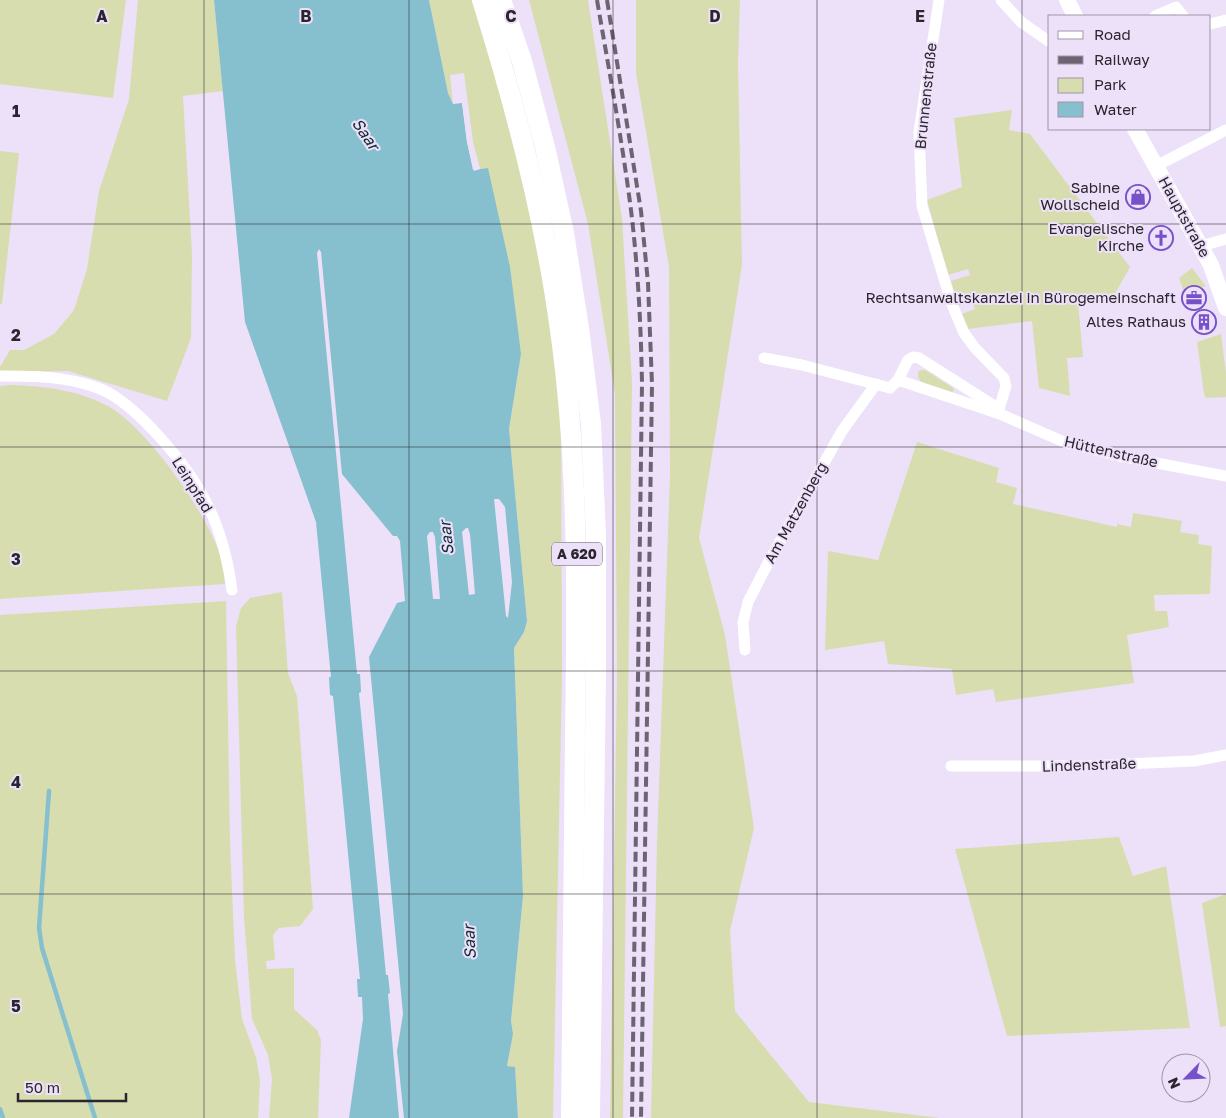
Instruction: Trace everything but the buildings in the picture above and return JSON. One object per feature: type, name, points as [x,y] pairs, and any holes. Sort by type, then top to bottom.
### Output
[{"type":"highway","name":"A 620","points":[[482,0],[519,127],[546,240],[560,330],[571,427],[577,538],[571,1118]]},
{"type":"highway","name":"A 620","points":[[501,0],[522,61],[545,147],[564,233],[579,328],[591,424],[596,536],[596,675],[590,1118]]},
{"type":"main road","points":[[1067,0],[1074,15]]},
{"type":"main road","name":"Hauptstraße","points":[[1136,130],[1201,246],[1214,272],[1226,308]]},
{"type":"street","name":"Brunnenstraße","points":[[939,0],[919,132],[922,206],[951,302],[964,333],[975,348],[1004,378],[1006,386],[1000,412]]},
{"type":"street","points":[[1001,0],[1021,22],[1048,41]]},
{"type":"street","points":[[1157,15],[1176,7],[1182,15]]},
{"type":"street","points":[[1211,24],[1226,20]]},
{"type":"street","points":[[1156,166],[1226,130]]},
{"type":"street","points":[[1201,246],[1226,239]]},
{"type":"street","name":"Hüttenstraße","points":[[764,358],[802,365],[890,388],[898,380],[908,360],[912,357],[919,358],[1000,412]]},
{"type":"street","name":"Leinpfad","points":[[0,376],[37,376],[70,379],[99,388],[119,400],[143,419],[186,470],[208,506],[228,562],[232,590]]},
{"type":"street","name":"Hüttenstraße","points":[[898,380],[1000,412],[1064,442],[1119,456],[1226,476]]},
{"type":"street","name":"Am Matzenberg","points":[[745,650],[743,622],[748,602],[842,431],[876,384]]},
{"type":"street","name":"Lindenstraße","points":[[951,766],[1079,766],[1194,761],[1226,756]]},
{"type":"green space","points":[[0,0],[126,0],[113,98],[0,84]]},
{"type":"green space","points":[[138,0],[214,0],[223,91],[183,96],[192,254],[191,338],[167,401],[68,371],[0,372],[0,367],[10,350],[24,350],[54,334],[74,310],[87,269],[99,191],[129,99]]},
{"type":"green space","points":[[429,0],[473,0],[498,65],[535,224],[561,406],[562,676],[553,1118],[518,1118],[515,1068],[507,1066],[513,1034],[511,1021],[523,896],[514,648],[524,632],[527,621],[509,429],[521,354],[488,168],[480,169],[473,142],[464,73],[450,75],[453,104],[448,93]]},
{"type":"green space","points":[[529,0],[588,0],[622,219],[632,382],[623,1118],[610,1118],[617,676],[615,394],[588,224]]},
{"type":"green space","points":[[636,0],[740,0],[738,63],[742,265],[699,538],[725,635],[754,828],[730,931],[735,1011],[809,1102],[940,1118],[651,1118],[657,842],[670,475],[669,267],[636,73]]},
{"type":"green space","points":[[1012,110],[1009,130],[1030,134],[1130,267],[1112,299],[1078,302],[1083,357],[1067,358],[1070,396],[1039,388],[1032,321],[967,329],[962,314],[975,309],[972,301],[959,306],[951,281],[970,275],[968,269],[948,275],[927,200],[962,187],[954,118]]},
{"type":"green space","points":[[0,151],[19,153],[2,304],[0,304]]},
{"type":"green space","points":[[1192,268],[1206,286],[1200,288],[1198,286],[1184,292],[1179,278]]},
{"type":"green space","points":[[1221,334],[1226,373],[1226,397],[1206,398],[1197,342]]},
{"type":"green space","points":[[925,370],[953,388],[954,391],[951,392],[921,382],[918,372]]},
{"type":"green space","points":[[0,386],[36,386],[85,396],[108,406],[124,417],[159,454],[193,501],[217,547],[223,565],[225,584],[0,599]]},
{"type":"green space","points":[[917,442],[999,468],[996,482],[1017,488],[1013,504],[1117,527],[1117,524],[1131,527],[1133,513],[1182,521],[1180,532],[1199,535],[1198,544],[1212,546],[1210,594],[1154,595],[1155,611],[1167,611],[1169,627],[1127,635],[1134,683],[996,702],[993,689],[956,695],[952,669],[888,664],[884,641],[825,650],[828,551],[878,560]]},
{"type":"green space","points":[[282,592],[288,673],[297,696],[313,909],[300,926],[279,928],[273,935],[275,960],[266,961],[267,969],[294,968],[294,1009],[317,1030],[321,1040],[318,1118],[269,1118],[272,1079],[268,1055],[252,1019],[244,917],[236,626],[241,608],[250,598]]},
{"type":"green space","points":[[226,601],[230,843],[235,960],[242,1019],[256,1057],[260,1080],[258,1118],[0,1118],[0,615]]},
{"type":"green space","points":[[1119,837],[1133,876],[1166,866],[1190,1028],[1007,1036],[955,849]]},
{"type":"green space","points":[[1226,894],[1226,1026],[1220,1027],[1202,903]]},
{"type":"water","name":"Saar","points":[[214,0],[429,0],[448,93],[453,104],[462,103],[473,170],[488,168],[510,267],[521,354],[509,429],[527,621],[524,632],[514,648],[523,896],[511,1021],[513,1034],[507,1066],[515,1067],[518,1118],[404,1118],[397,1051],[403,1014],[369,657],[397,603],[405,601],[400,541],[397,536],[393,536],[342,474],[321,252],[319,249],[317,253],[357,674],[360,674],[361,692],[359,693],[386,975],[388,975],[390,993],[388,994],[399,1118],[349,1118],[363,1019],[362,997],[358,997],[357,979],[360,979],[333,696],[330,695],[329,677],[331,677],[316,522],[245,322]],"holes":[[[494,499],[499,499],[505,507],[512,582],[508,618],[506,616]],[[468,528],[470,534],[475,594],[469,595],[462,532]],[[430,532],[433,532],[435,537],[440,599],[433,599],[427,536]]]},
{"type":"pier","points":[[464,102],[475,168],[480,167],[480,169],[474,171],[467,142],[462,103]]},
{"type":"waterway","points":[[49,791],[39,928],[42,948],[95,1118]]},
{"type":"waterway","points":[[0,1109],[3,1118]]},
{"type":"railway","points":[[597,0],[631,210],[642,362],[632,1118]]},
{"type":"railway","points":[[607,0],[641,211],[648,283],[652,384],[641,1118]]},
{"type":"place","name":"Sabine Wollscheid","points":[[1138,197]]},
{"type":"place","name":"Evangelische Kirche","points":[[1161,238]]},
{"type":"place","name":"Rechtsanwaltskanzlei in Bürogemeinschaft","points":[[1194,298]]},
{"type":"place","name":"Altes Rathaus","points":[[1204,322]]}]
